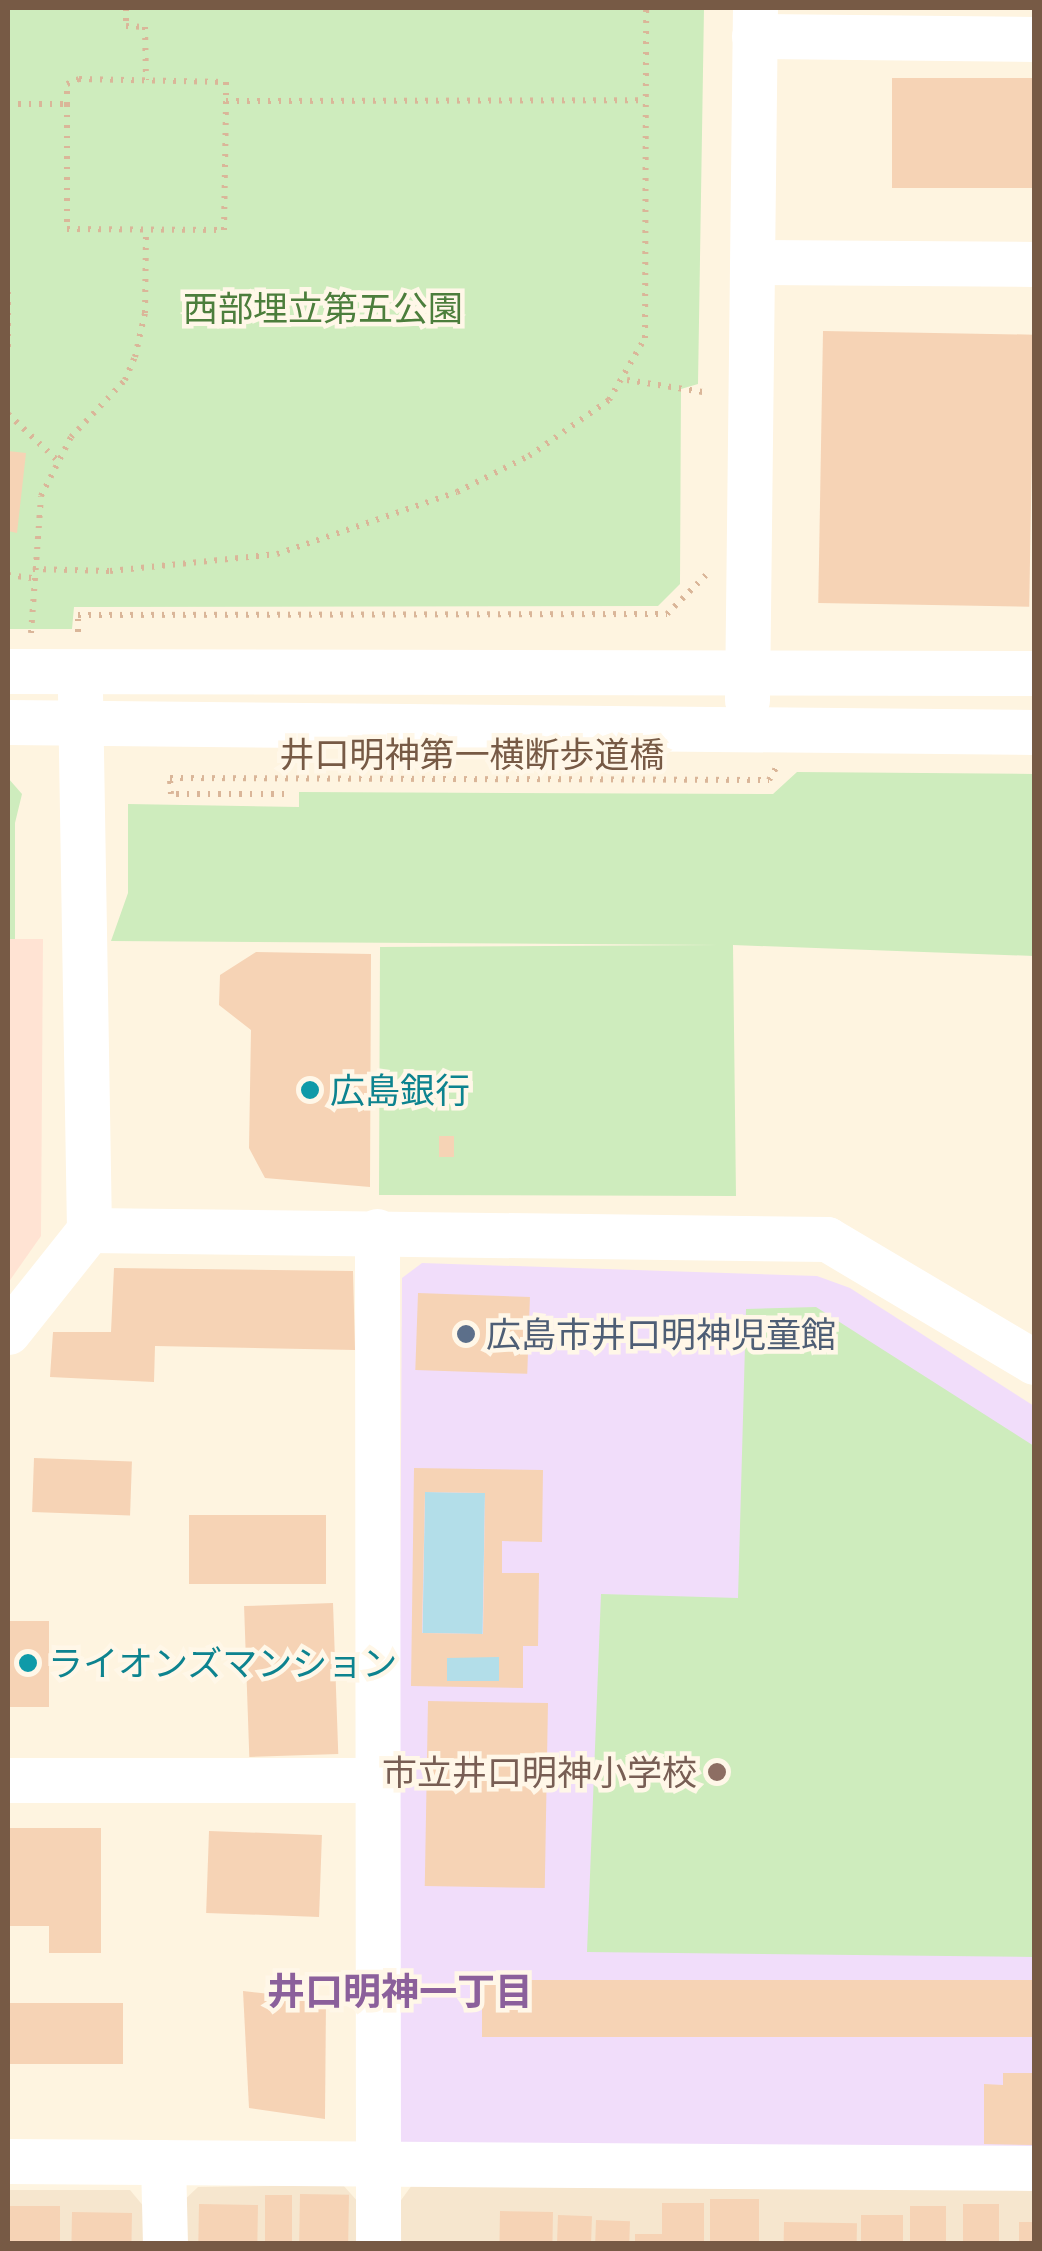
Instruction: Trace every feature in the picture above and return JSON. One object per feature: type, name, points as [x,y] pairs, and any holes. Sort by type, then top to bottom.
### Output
[{"type":"street","points":[[748,731],[755,22],[1034,39]]},
{"type":"street","points":[[753,262],[1034,264]]},
{"type":"street","points":[[19,655],[746,671],[1034,673]]},
{"type":"street","points":[[8,1332],[89,1230],[79,656]]},
{"type":"street","points":[[8,722],[1034,732]]},
{"type":"street","points":[[89,1230],[377,1230],[827,1240],[1034,1362]]},
{"type":"street","points":[[377,1230],[373,1780],[378,2244]]},
{"type":"street","points":[[8,1780],[373,1780]]},
{"type":"street","points":[[8,2161],[1034,2168]]},
{"type":"street","points":[[163,2162],[165,2244]]},
{"type":"path","points":[[126,8],[126,26],[145,27],[146,80]]},
{"type":"path","points":[[33,568],[200,564],[278,554],[379,523],[529,456],[593,414],[627,380],[645,338],[646,8]]},
{"type":"path","points":[[78,79],[226,82],[226,100],[224,230],[67,229],[67,84],[78,79]]},
{"type":"path","points":[[226,100],[645,100]]},
{"type":"path","points":[[8,104],[67,104]]},
{"type":"path","points":[[19,655],[42,496],[57,460],[125,380],[135,357],[144,313],[146,229]]},
{"type":"path","points":[[8,292],[8,353]]},
{"type":"path","points":[[627,380],[707,394],[724,387]]},
{"type":"path","points":[[8,414],[57,460]]},
{"type":"path","points":[[79,656],[78,615],[667,614],[706,579],[706,559]]},
{"type":"path","points":[[8,575],[32,578]]},
{"type":"path","name":"井口明神第一横断歩道橋","points":[[284,794],[171,794],[170,778],[768,780],[777,767]]},
{"type":"shaded area","points":[[8,939],[43,939],[41,1236],[8,1283]]},
{"type":"shaded area","name":"市立井口明神小学校","points":[[422,1263],[817,1276],[850,1288],[1034,1406],[1034,2152],[413,2156],[397,2138],[402,1278]]},
{"type":"shaded area","points":[[343,2185],[359,2203],[360,2243],[180,2243],[180,2204],[198,2187]]},
{"type":"shaded area","points":[[412,2185],[1034,2189],[1034,2243],[399,2243],[399,2203]]},
{"type":"shaded area","points":[[8,2190],[130,2190],[145,2208],[144,2243],[8,2244]]},
{"type":"green space","name":"西部埋立第五公園","points":[[8,8],[704,8],[698,384],[681,389],[680,584],[658,606],[74,607],[72,629],[8,629]]},
{"type":"green space","points":[[797,772],[1034,774],[1034,956],[733,945],[736,1196],[379,1195],[380,947],[720,945],[111,941],[128,893],[128,804],[299,807],[299,792],[773,794]]},
{"type":"green space","points":[[8,778],[22,794],[15,823],[15,939],[8,939]]},
{"type":"green space","points":[[816,1307],[1034,1446],[1034,1957],[587,1952],[601,1594],[738,1598],[746,1309]]},
{"type":"water","points":[[425,1492],[485,1493],[483,1634],[423,1633]]},
{"type":"water","points":[[447,1657],[499,1657],[499,1681],[447,1681]]},
{"type":"building","points":[[892,78],[1034,78],[1034,188],[892,188]]},
{"type":"building","points":[[823,331],[1034,335],[1029,607],[818,603]]},
{"type":"building","points":[[8,451],[26,453],[17,533],[8,531]]},
{"type":"building","name":"広島銀行","points":[[256,952],[371,954],[370,1187],[265,1178],[249,1148],[251,1030],[219,1005],[220,975]]},
{"type":"building","points":[[439,1136],[454,1136],[454,1157],[439,1157]]},
{"type":"building","points":[[114,1268],[353,1271],[355,1350],[155,1346],[154,1382],[50,1377],[53,1332],[111,1332]]},
{"type":"building","points":[[418,1293],[530,1297],[527,1374],[415,1370]]},
{"type":"building","points":[[34,1458],[132,1461],[130,1515],[32,1512]]},
{"type":"building","points":[[414,1468],[543,1470],[542,1542],[502,1541],[502,1573],[539,1573],[538,1646],[523,1646],[523,1688],[411,1686]],"holes":[[[425,1492],[485,1493],[483,1634],[422,1633]],[[499,1657],[499,1681],[447,1681],[447,1658]]]},
{"type":"building","points":[[189,1515],[326,1515],[326,1584],[189,1584]]},
{"type":"building","points":[[333,1603],[338,1754],[249,1757],[244,1606]]},
{"type":"building","name":"ライオンズマンション","points":[[8,1621],[49,1621],[49,1707],[8,1707]]},
{"type":"building","points":[[428,1701],[548,1703],[545,1888],[425,1886]]},
{"type":"building","points":[[8,1828],[101,1828],[101,1953],[49,1953],[49,1926],[8,1926]]},
{"type":"building","points":[[209,1831],[322,1835],[319,1917],[206,1913]]},
{"type":"building","points":[[482,1980],[1034,1980],[1034,2037],[482,2037]]},
{"type":"building","points":[[243,1991],[326,2000],[325,2119],[249,2108]]},
{"type":"building","points":[[8,2003],[123,2003],[123,2064],[8,2064]]},
{"type":"building","points":[[1003,2073],[1034,2073],[1034,2145],[984,2144],[984,2084],[1003,2085]]},
{"type":"building","points":[[300,2194],[349,2195],[348,2244],[299,2244]]},
{"type":"building","points":[[265,2195],[292,2195],[292,2244],[265,2244]]},
{"type":"building","points":[[710,2199],[759,2199],[759,2244],[710,2244]]},
{"type":"building","points":[[662,2203],[704,2203],[704,2244],[635,2244],[635,2234],[662,2234]]},
{"type":"building","points":[[199,2204],[258,2205],[257,2244],[198,2244]]},
{"type":"building","points":[[963,2204],[999,2204],[999,2244],[963,2244]]},
{"type":"building","points":[[8,2206],[60,2206],[60,2244],[8,2244]]},
{"type":"building","points":[[910,2206],[946,2206],[946,2244],[910,2244]]},
{"type":"building","points":[[500,2211],[553,2212],[552,2244],[499,2244]]},
{"type":"building","points":[[72,2212],[132,2213],[131,2244],[71,2244]]},
{"type":"building","points":[[558,2215],[592,2216],[591,2244],[557,2244]]},
{"type":"building","points":[[861,2215],[903,2215],[903,2244],[861,2244]]},
{"type":"building","points":[[596,2220],[630,2221],[629,2244],[595,2244]]},
{"type":"building","points":[[784,2222],[857,2223],[857,2244],[784,2244]]},
{"type":"building","points":[[1019,2222],[1034,2222],[1034,2244],[1019,2244]]},
{"type":"place","name":"広島銀行","points":[[310,1090]]},
{"type":"place","name":"広島市井口明神児童館","points":[[466,1334]]},
{"type":"place","name":"ライオンズマンション","points":[[28,1663]]},
{"type":"place","name":"市立井口明神小学校","points":[[717,1772]]},
{"type":"district","name":"井口明神一丁目","points":[[400,1992]]}]
